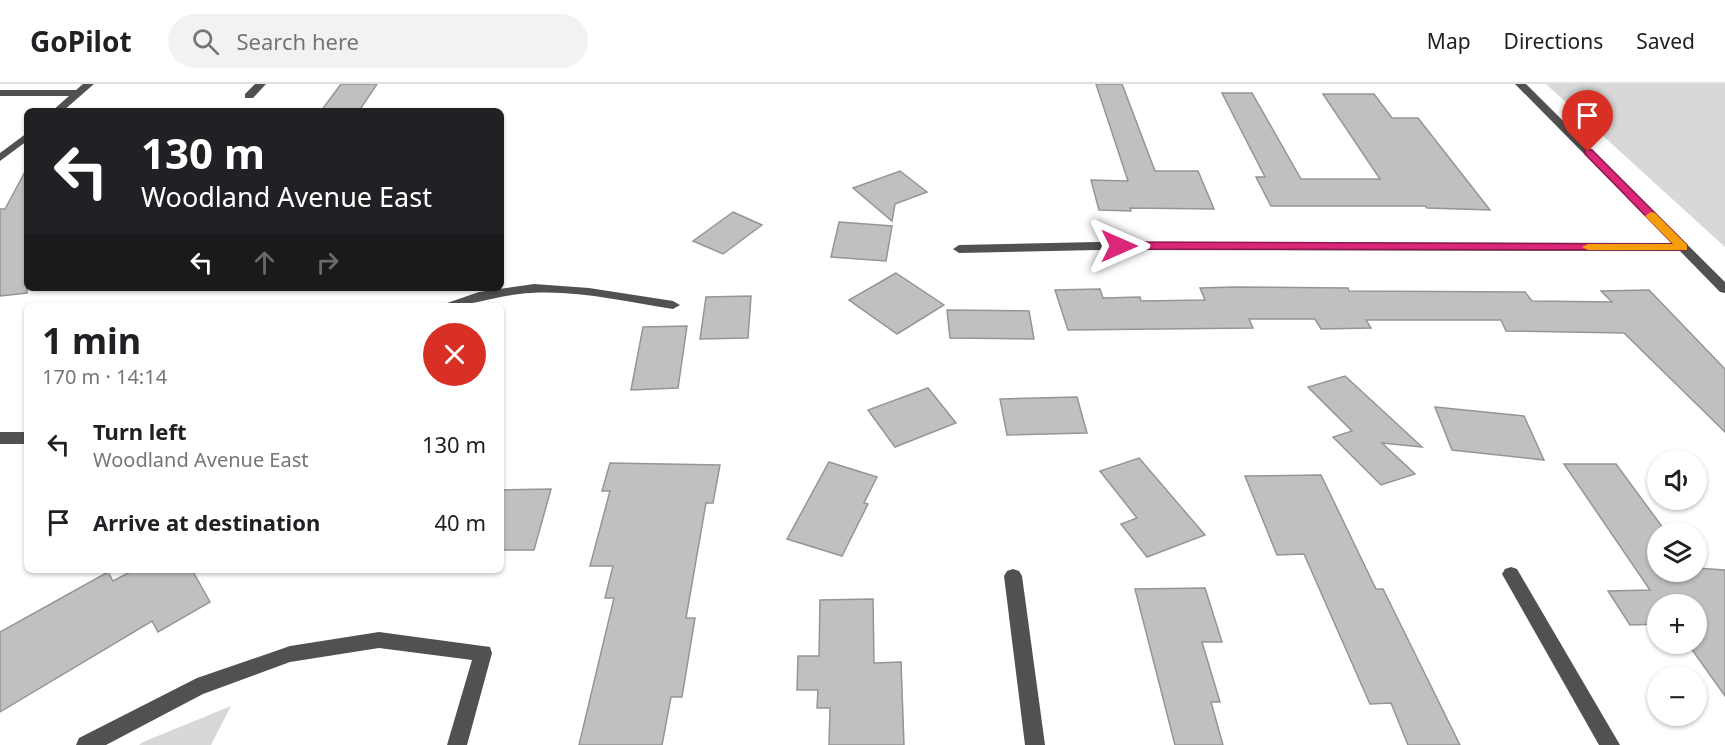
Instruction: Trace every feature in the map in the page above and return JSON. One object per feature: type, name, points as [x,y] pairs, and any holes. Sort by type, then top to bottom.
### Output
[{"type":"street","points":[[60,108],[89,84]]},
{"type":"street","points":[[249,96],[261,84]]},
{"type":"street","points":[[1520,84],[1725,289]]},
{"type":"street","points":[[0,93],[78,93]]},
{"type":"street","points":[[0,158],[24,138]]},
{"type":"street","points":[[958,249],[1097,246],[1683,247]]},
{"type":"street","points":[[504,291],[552,287],[673,305]]},
{"type":"street","points":[[459,303],[501,291]]},
{"type":"street","points":[[0,438],[24,438]]},
{"type":"street","points":[[1511,574],[1610,745]]},
{"type":"street","points":[[1013,576],[1035,745]]},
{"type":"street","points":[[86,745],[197,687],[291,654],[380,640],[483,653],[456,745]]},
{"type":"shaded area","points":[[1546,84],[1725,84],[1725,247]]},
{"type":"shaded area","points":[[231,706],[211,745],[139,745],[143,742]]},
{"type":"building","points":[[341,84],[377,84],[361,108],[323,108]]},
{"type":"building","points":[[1096,84],[1122,84],[1155,171],[1198,171],[1214,209],[1099,210],[1091,180],[1128,181]]},
{"type":"building","points":[[1222,93],[1252,93],[1301,179],[1380,179],[1323,94],[1374,94],[1392,118],[1418,118],[1490,210],[1427,208],[1425,206],[1271,206],[1256,177],[1265,177]]},
{"type":"building","points":[[900,171],[927,192],[895,204],[892,221],[853,188]]},
{"type":"building","points":[[24,174],[24,291],[27,293],[0,296],[0,209],[5,209]]},
{"type":"building","points":[[733,212],[762,225],[723,254],[693,241]]},
{"type":"building","points":[[839,222],[892,226],[886,261],[831,257]]},
{"type":"building","points":[[896,273],[944,305],[897,334],[849,300]]},
{"type":"building","points":[[1200,288],[1348,288],[1349,291],[1525,292],[1532,301],[1612,302],[1601,291],[1649,290],[1725,369],[1725,432],[1624,333],[1506,331],[1501,320],[1366,320],[1371,328],[1321,329],[1315,319],[1249,319],[1253,328],[1068,330],[1055,290],[1100,289],[1103,298],[1140,297],[1141,301],[1205,300]]},
{"type":"building","points":[[751,296],[748,338],[700,339],[706,297]]},
{"type":"building","points":[[947,310],[1029,311],[1034,339],[950,338]]},
{"type":"building","points":[[687,326],[678,388],[631,390],[643,327]]},
{"type":"building","points":[[1345,376],[1422,447],[1382,443],[1415,474],[1381,485],[1333,437],[1352,431],[1308,387]]},
{"type":"building","points":[[928,388],[956,423],[895,447],[868,410]]},
{"type":"building","points":[[1077,397],[1087,433],[1007,435],[1000,399]]},
{"type":"building","points":[[1435,407],[1524,416],[1544,460],[1452,450]]},
{"type":"building","points":[[1139,458],[1205,535],[1147,557],[1121,524],[1137,518],[1100,471]]},
{"type":"building","points":[[829,462],[877,477],[864,503],[868,504],[842,556],[787,539]]},
{"type":"building","points":[[610,463],[720,465],[713,503],[706,503],[686,618],[695,618],[682,697],[671,697],[662,745],[579,745],[614,598],[605,598],[613,566],[590,566],[610,491],[602,491]]},
{"type":"building","points":[[1564,464],[1616,464],[1647,506],[1647,510],[1650,510],[1659,522],[1647,522],[1647,582],[1707,582],[1707,569],[1725,570],[1725,696],[1707,671],[1707,666],[1704,666],[1695,654],[1707,654],[1707,594],[1647,594],[1647,624],[1630,625],[1608,591],[1650,590]]},
{"type":"building","points":[[1321,475],[1376,589],[1383,589],[1460,745],[1408,745],[1391,703],[1370,704],[1304,554],[1277,555],[1245,476]]},
{"type":"building","points":[[551,489],[534,550],[504,550],[504,490]]},
{"type":"building","points":[[106,573],[113,581],[128,573],[194,573],[210,602],[158,632],[152,621],[0,712],[0,632]]},
{"type":"building","points":[[1205,588],[1222,642],[1202,642],[1220,702],[1211,702],[1223,745],[1175,745],[1135,589]]},
{"type":"building","points":[[873,599],[874,663],[901,662],[904,745],[829,745],[830,708],[817,708],[818,690],[797,690],[798,656],[819,656],[820,600]]},
{"type":"slow traffic","points":[[1588,247],[1683,247],[1651,216]]},
{"type":"route","points":[[1119,246],[1683,247],[1588,152]]}]
